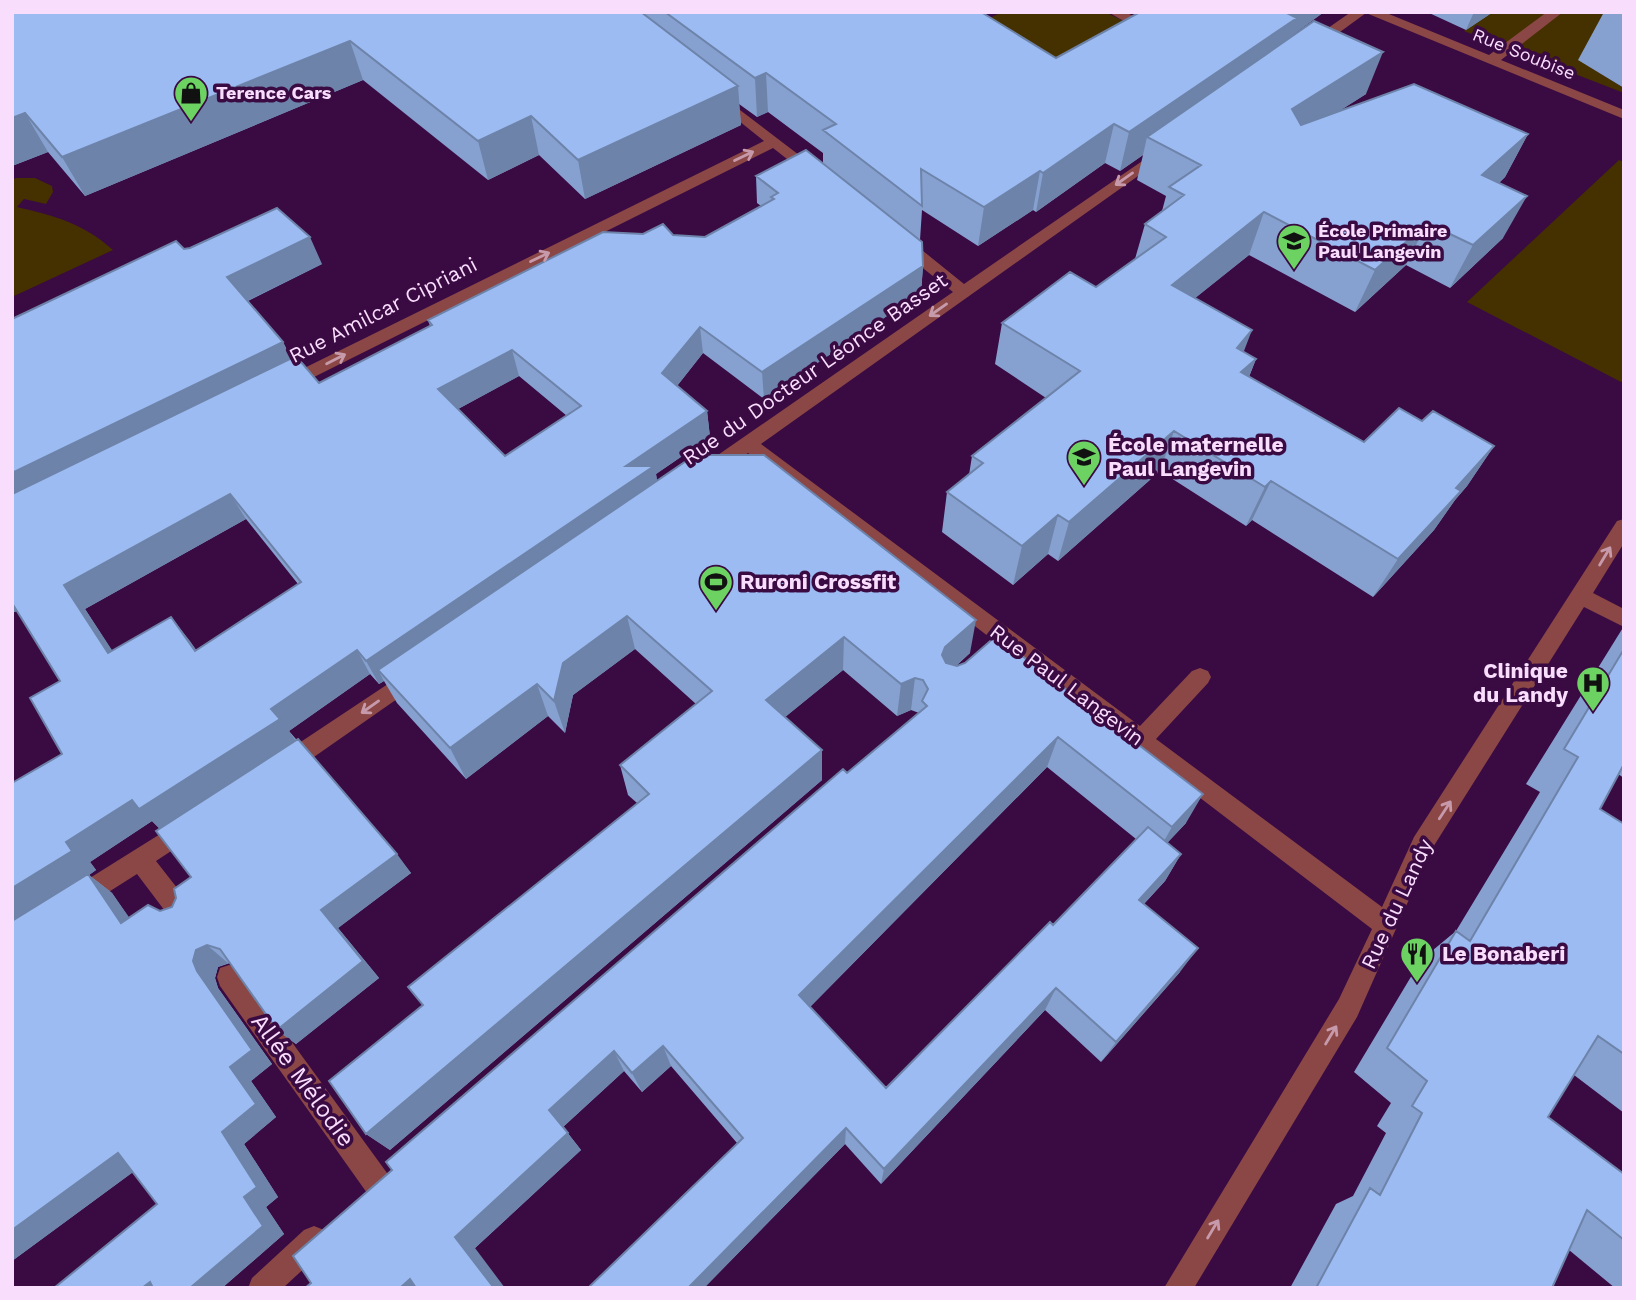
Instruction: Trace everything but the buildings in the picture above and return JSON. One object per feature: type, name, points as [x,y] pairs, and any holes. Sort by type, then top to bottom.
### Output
[{"type":"street","points":[[1115,12],[1132,20]]},
{"type":"street","points":[[1296,57],[1360,12]]},
{"type":"street","name":"Rue Soubise","points":[[1372,12],[1624,115]]},
{"type":"street","points":[[1490,61],[1556,12]]},
{"type":"street","points":[[706,89],[827,183]]},
{"type":"street","name":"Rue du Docteur Léonce Basset","points":[[692,484],[1183,137]]},
{"type":"street","name":"Rue Amilcar Cipriani","points":[[274,390],[775,141]]},
{"type":"street","points":[[890,234],[964,292]]},
{"type":"street","name":"Rue Paul Langevin","points":[[749,444],[999,644],[1141,740],[1386,925]]},
{"type":"street","name":"Rue du Landy","points":[[1178,1288],[1348,1008],[1422,845],[1624,526]]},
{"type":"street","points":[[1581,596],[1624,619]]},
{"type":"street","points":[[272,774],[430,664]]},
{"type":"street","points":[[1141,740],[1200,677]]},
{"type":"street","points":[[59,911],[206,816]]},
{"type":"street","points":[[140,859],[183,915]]},
{"type":"street","name":"Allée Mélodie","points":[[229,977],[368,1191],[398,1164]]},
{"type":"street","points":[[262,1288],[329,1226]]},
{"type":"shaded area","points":[[880,12],[954,36],[1002,12],[1105,12],[1156,37],[1069,86]]},
{"type":"shaded area","points":[[1493,12],[1604,12],[1624,24],[1579,60],[1624,88],[1624,93],[1464,31]]},
{"type":"shaded area","points":[[1619,160],[1624,162],[1624,380],[1621,382],[1467,302]]},
{"type":"shaded area","points":[[35,178],[52,186],[53,192],[46,204],[24,199],[17,207],[68,222],[91,233],[113,250],[12,297],[12,180]]},
{"type":"place","name":"Terence Cars","points":[[191,123]]},
{"type":"place","name":"École Primaire Paul Langevin","points":[[1294,271]]},
{"type":"place","name":"École maternelle Paul Langevin","points":[[1084,487]]},
{"type":"place","name":"Ruroni Crossfit","points":[[716,612]]},
{"type":"place","name":"Clinique du Landy","points":[[1593,713]]},
{"type":"place","name":"Le Bonaberi","points":[[1417,984]]}]
